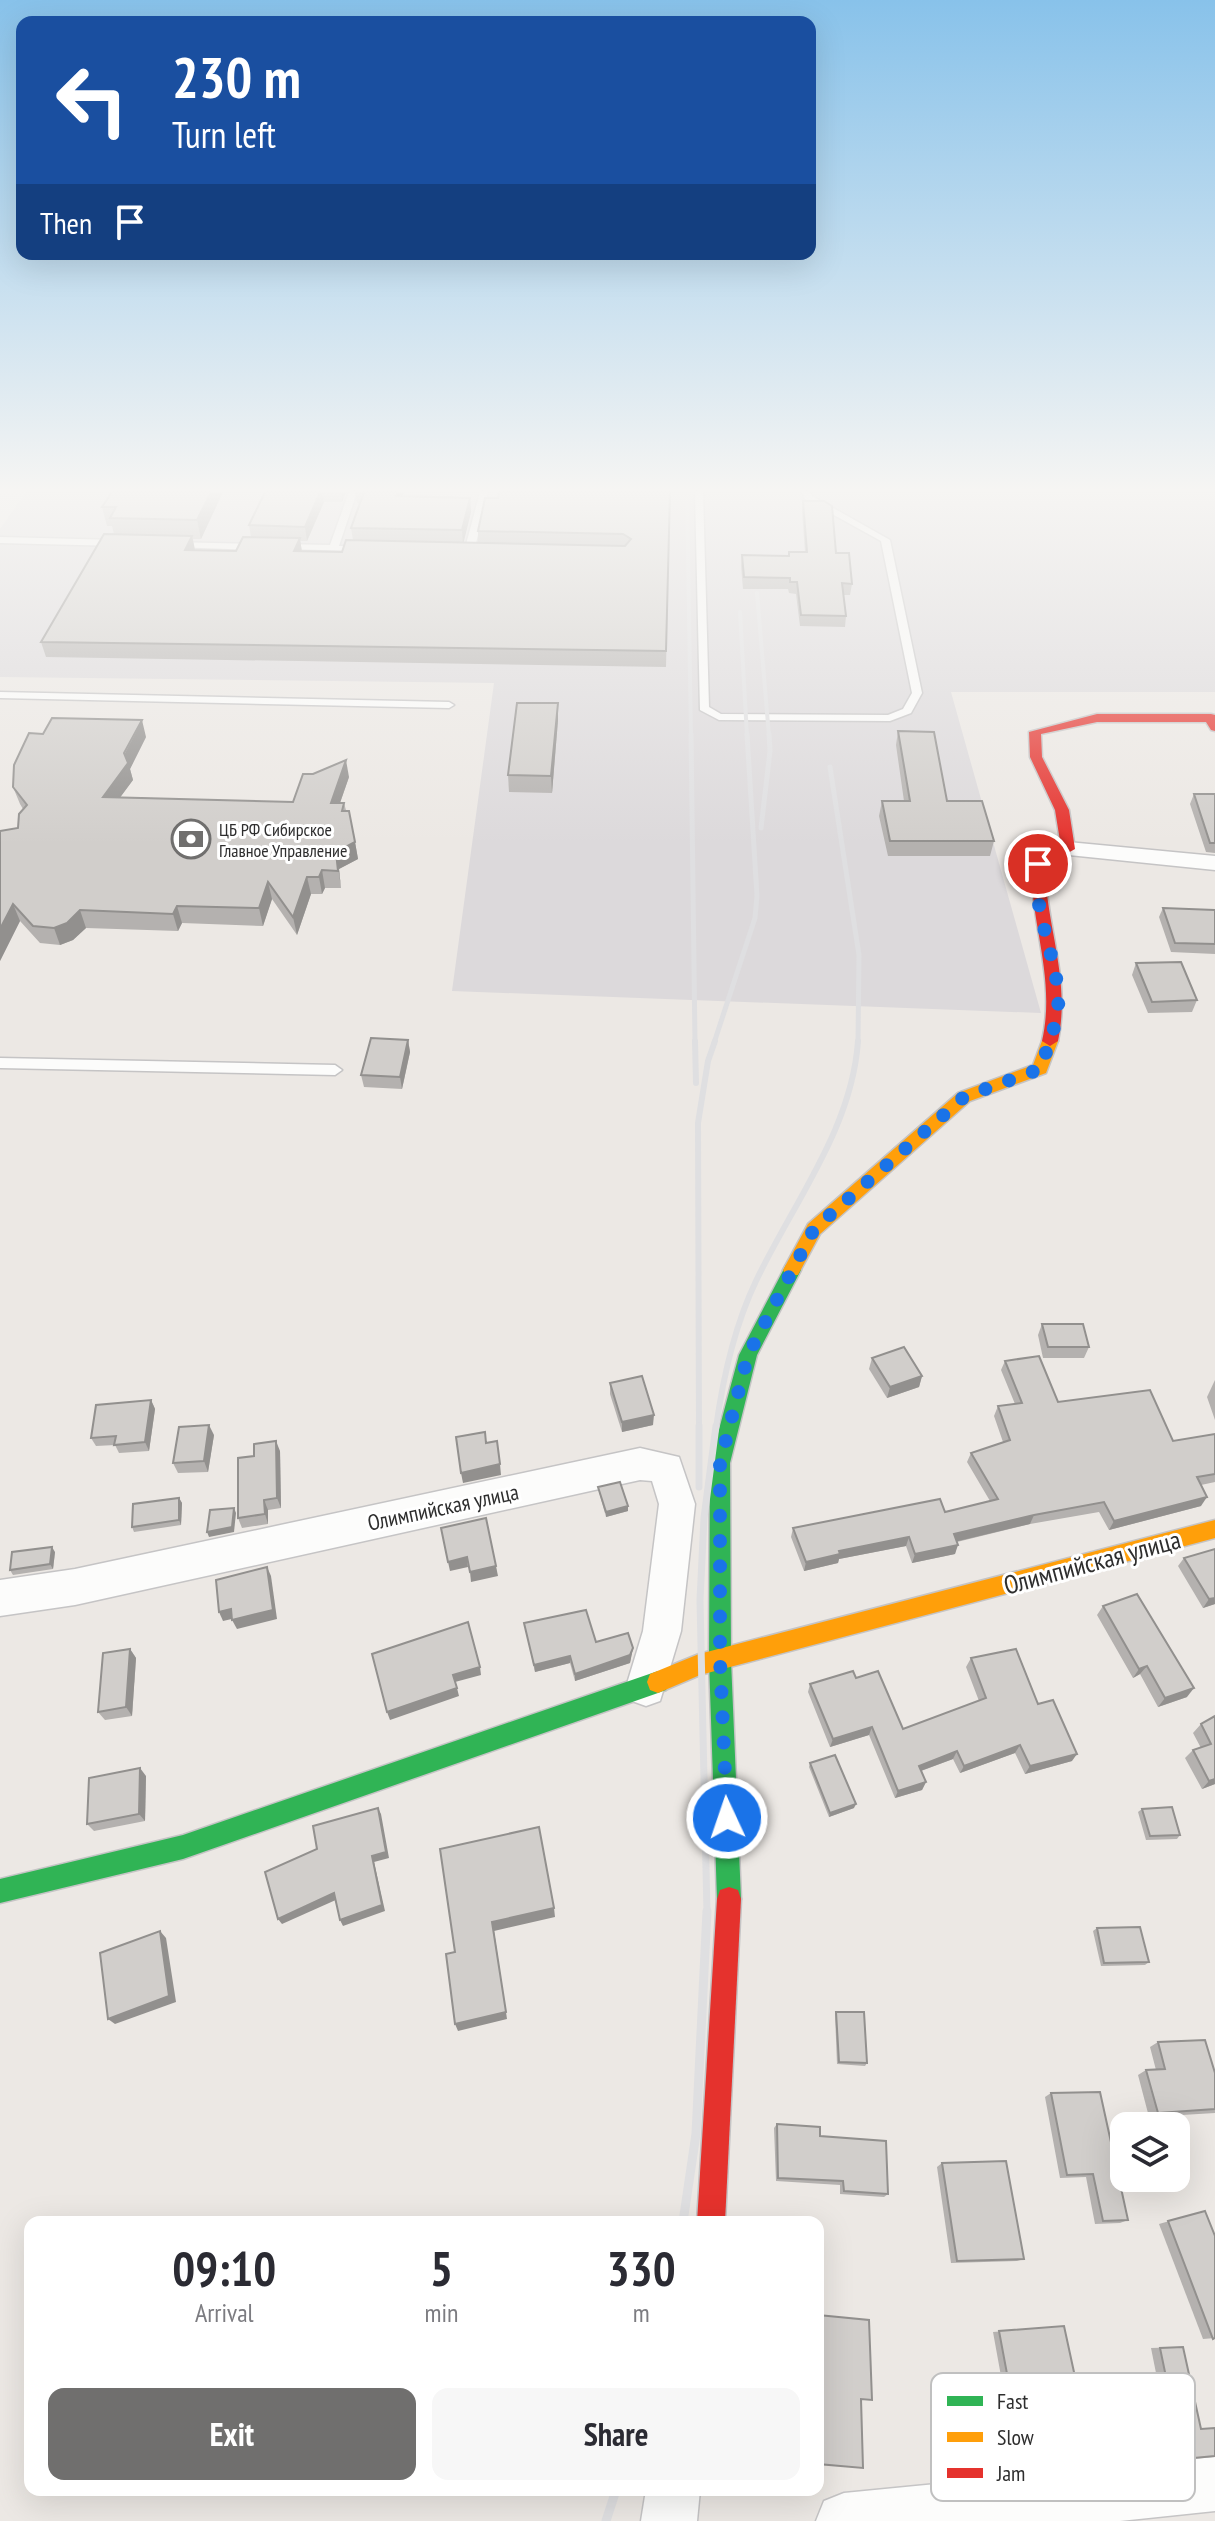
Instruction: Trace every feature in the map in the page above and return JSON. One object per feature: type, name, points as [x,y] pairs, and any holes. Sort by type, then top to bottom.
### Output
[{"type":"street","points":[[1068,849],[1062,810],[1036,757],[1035,732],[1097,718],[1213,722]]},
{"type":"street","points":[[712,2216],[730,1881],[720,1660],[720,1463],[748,1355],[814,1229],[964,1097],[1040,1069],[1051,1039],[1059,993],[1035,886],[1038,864],[1068,849],[1215,863]]},
{"type":"street","name":"Олимпийская улица","points":[[0,1598],[89,1584],[640,1464],[666,1468],[677,1504],[662,1631],[646,1687]]},
{"type":"street","name":"Олимпийская улица","points":[[0,1891],[183,1847],[720,1660],[1215,1529]]},
{"type":"street","points":[[1195,2486],[1215,2484]]},
{"type":"street","points":[[669,2521],[672,2496]]},
{"type":"street","points":[[844,2521],[1045,2501]]},
{"type":"lane","points":[[702,610],[704,708],[719,717],[890,718],[907,711],[917,693],[900,610]]},
{"type":"lane","points":[[0,695],[449,705]]},
{"type":"lane","points":[[0,1063],[335,1070]]},
{"type":"shaded area","points":[[0,610],[1215,610],[1215,692],[951,692],[1041,1013],[452,991],[494,683],[0,677]]},
{"type":"building","points":[[60,610],[667,610],[666,651],[41,642]]},
{"type":"building","points":[[800,610],[845,610],[846,616],[801,615]]},
{"type":"building","points":[[517,703],[558,703],[551,776],[508,775]]},
{"type":"building","name":"ЦБ РФ Сибирское Главное Управление","points":[[52,718],[142,720],[124,753],[128,763],[103,797],[293,802],[303,774],[313,774],[346,760],[331,803],[344,803],[342,811],[349,811],[355,842],[336,852],[338,871],[322,870],[319,877],[307,877],[293,917],[268,882],[259,908],[177,906],[173,914],[80,910],[67,923],[54,928],[33,926],[13,904],[0,929],[0,831],[18,828],[19,814],[27,805],[13,787],[14,765],[29,733],[43,734]]},
{"type":"building","points":[[898,731],[934,732],[947,801],[982,801],[994,841],[890,841],[882,801],[910,801]]},
{"type":"building","points":[[1194,794],[1215,794],[1215,843],[1210,843]]},
{"type":"building","points":[[1163,908],[1215,910],[1215,944],[1175,943]]},
{"type":"building","points":[[1181,962],[1197,1000],[1152,1002],[1136,963]]},
{"type":"building","points":[[371,1038],[408,1040],[400,1077],[361,1075]]},
{"type":"building","points":[[1042,1324],[1083,1324],[1089,1347],[1048,1347]]},
{"type":"building","points":[[904,1347],[922,1376],[890,1387],[872,1358]]},
{"type":"building","points":[[1039,1356],[1058,1402],[1150,1390],[1173,1441],[1215,1434],[1215,1474],[1197,1477],[1207,1497],[1114,1521],[1104,1502],[954,1534],[958,1545],[915,1554],[909,1537],[839,1551],[840,1554],[806,1562],[793,1528],[940,1499],[945,1512],[998,1499],[971,1453],[1010,1440],[998,1406],[1022,1403],[1005,1361]]},
{"type":"building","points":[[642,1376],[654,1415],[622,1422],[610,1383]]},
{"type":"building","points":[[151,1400],[145,1442],[114,1445],[116,1436],[91,1438],[96,1405]]},
{"type":"building","points":[[209,1425],[204,1461],[173,1463],[179,1427]]},
{"type":"building","points":[[485,1432],[486,1443],[497,1441],[500,1464],[461,1473],[456,1437]]},
{"type":"building","points":[[276,1441],[277,1498],[264,1500],[265,1514],[238,1518],[238,1458],[254,1456],[254,1444]]},
{"type":"building","points":[[620,1482],[628,1506],[606,1512],[598,1487]]},
{"type":"building","points":[[179,1498],[179,1520],[132,1527],[133,1504]]},
{"type":"building","points":[[234,1508],[232,1527],[207,1532],[210,1510]]},
{"type":"building","points":[[486,1518],[496,1566],[470,1572],[467,1557],[448,1562],[441,1528]]},
{"type":"building","points":[[52,1547],[50,1564],[10,1570],[12,1552]]},
{"type":"building","points":[[1215,1549],[1215,1598],[1209,1599],[1184,1558]]},
{"type":"building","points":[[267,1567],[273,1610],[232,1620],[231,1609],[219,1612],[216,1580]]},
{"type":"building","points":[[1137,1594],[1194,1688],[1165,1698],[1147,1666],[1139,1669],[1103,1606]]},
{"type":"building","points":[[586,1610],[596,1642],[628,1633],[633,1648],[630,1655],[575,1674],[570,1656],[534,1665],[524,1623]]},
{"type":"building","points":[[468,1622],[480,1667],[453,1675],[457,1688],[387,1712],[372,1654]]},
{"type":"building","points":[[130,1649],[126,1707],[98,1712],[103,1653]]},
{"type":"building","points":[[1016,1649],[1038,1704],[1053,1700],[1077,1754],[1030,1766],[1020,1745],[964,1766],[957,1751],[919,1766],[926,1782],[898,1791],[872,1727],[833,1739],[810,1684],[853,1671],[856,1678],[878,1671],[903,1729],[986,1698],[971,1658]]},
{"type":"building","points":[[1215,1716],[1215,1779],[1209,1781],[1193,1750],[1211,1744],[1201,1724]]},
{"type":"building","points":[[835,1755],[856,1804],[830,1813],[810,1763]]},
{"type":"building","points":[[140,1768],[139,1814],[87,1824],[89,1778]]},
{"type":"building","points":[[1172,1807],[1180,1835],[1150,1836],[1142,1809]]},
{"type":"building","points":[[378,1808],[386,1852],[372,1856],[382,1905],[340,1920],[334,1893],[278,1919],[265,1872],[317,1849],[313,1826]]},
{"type":"building","points":[[539,1827],[554,1908],[492,1922],[506,2012],[455,2024],[446,1954],[455,1952],[440,1849]]},
{"type":"building","points":[[1140,1927],[1149,1962],[1104,1963],[1097,1928]]},
{"type":"building","points":[[160,1931],[169,1996],[108,2019],[100,1953]]},
{"type":"building","points":[[836,2012],[864,2012],[867,2063],[839,2062]]},
{"type":"building","points":[[1205,2040],[1215,2073],[1215,2109],[1158,2112],[1146,2070],[1165,2069],[1158,2042]]},
{"type":"building","points":[[1100,2092],[1110,2138],[1110,2192],[1122,2192],[1128,2220],[1103,2221],[1093,2174],[1067,2175],[1051,2093]]},
{"type":"building","points":[[777,2124],[820,2127],[820,2136],[886,2141],[888,2194],[844,2191],[843,2181],[778,2178]]},
{"type":"building","points":[[1006,2161],[1024,2259],[957,2261],[942,2163]]},
{"type":"building","points":[[1205,2211],[1215,2236],[1213,2339],[1168,2221]]},
{"type":"building","points":[[824,2316],[869,2320],[872,2400],[861,2399],[863,2468],[824,2465]]},
{"type":"building","points":[[1064,2326],[1074,2373],[1007,2373],[999,2331]]},
{"type":"building","points":[[1183,2347],[1189,2373],[1165,2373],[1160,2348]]},
{"type":"building","points":[[1195,2402],[1201,2429],[1215,2428],[1215,2456],[1195,2458]]},
{"type":"railway","points":[[689,610],[691,736]]},
{"type":"railway","points":[[758,610],[769,736]]},
{"type":"railway","points":[[740,612],[747,736]]},
{"type":"railway","points":[[691,734],[695,1043]]},
{"type":"railway","points":[[714,1043],[755,918],[757,896],[747,734]]},
{"type":"railway","points":[[761,828],[770,751],[769,734]]},
{"type":"railway","points":[[830,767],[859,955],[858,1043]]},
{"type":"railway","points":[[695,1041],[696,1083]]},
{"type":"railway","points":[[699,1428],[698,1123],[708,1061],[715,1041]]},
{"type":"railway","points":[[716,1428],[726,1371],[741,1316],[756,1281],[833,1135],[845,1105],[858,1041]]},
{"type":"railway","points":[[707,1912],[700,1600],[704,1518],[716,1426]]},
{"type":"railway","points":[[699,1428],[699,1487]]},
{"type":"railway","points":[[684,2216],[696,2134],[707,1912]]},
{"type":"railway","points":[[606,2521],[614,2496]]},
{"type":"traffic: fast","points":[[729,1899],[720,1660],[720,1463],[748,1355],[792,1270]]},
{"type":"traffic: fast","points":[[0,1891],[183,1847],[658,1682]]},
{"type":"traffic: slow","points":[[792,1270],[814,1229],[964,1097],[1040,1069],[1050,1041]]},
{"type":"traffic: slow","points":[[658,1682],[699,1665],[1215,1529]]},
{"type":"traffic: jam","points":[[1050,1041],[1056,995],[1041,910],[1038,864],[1068,849],[1062,810],[1036,757],[1035,732],[1097,718],[1211,718],[1215,727]]},
{"type":"traffic: jam","points":[[711,2216],[729,1899]]},
{"type":"place","name":"ЦБ РФ Сибирское Главное Управление","points":[[191,839]]},
{"type":"route","points":[[727,1818],[720,1660],[720,1463],[748,1355],[814,1229],[964,1097],[1040,1069],[1051,1039],[1059,993],[1035,886],[1038,864]]}]
